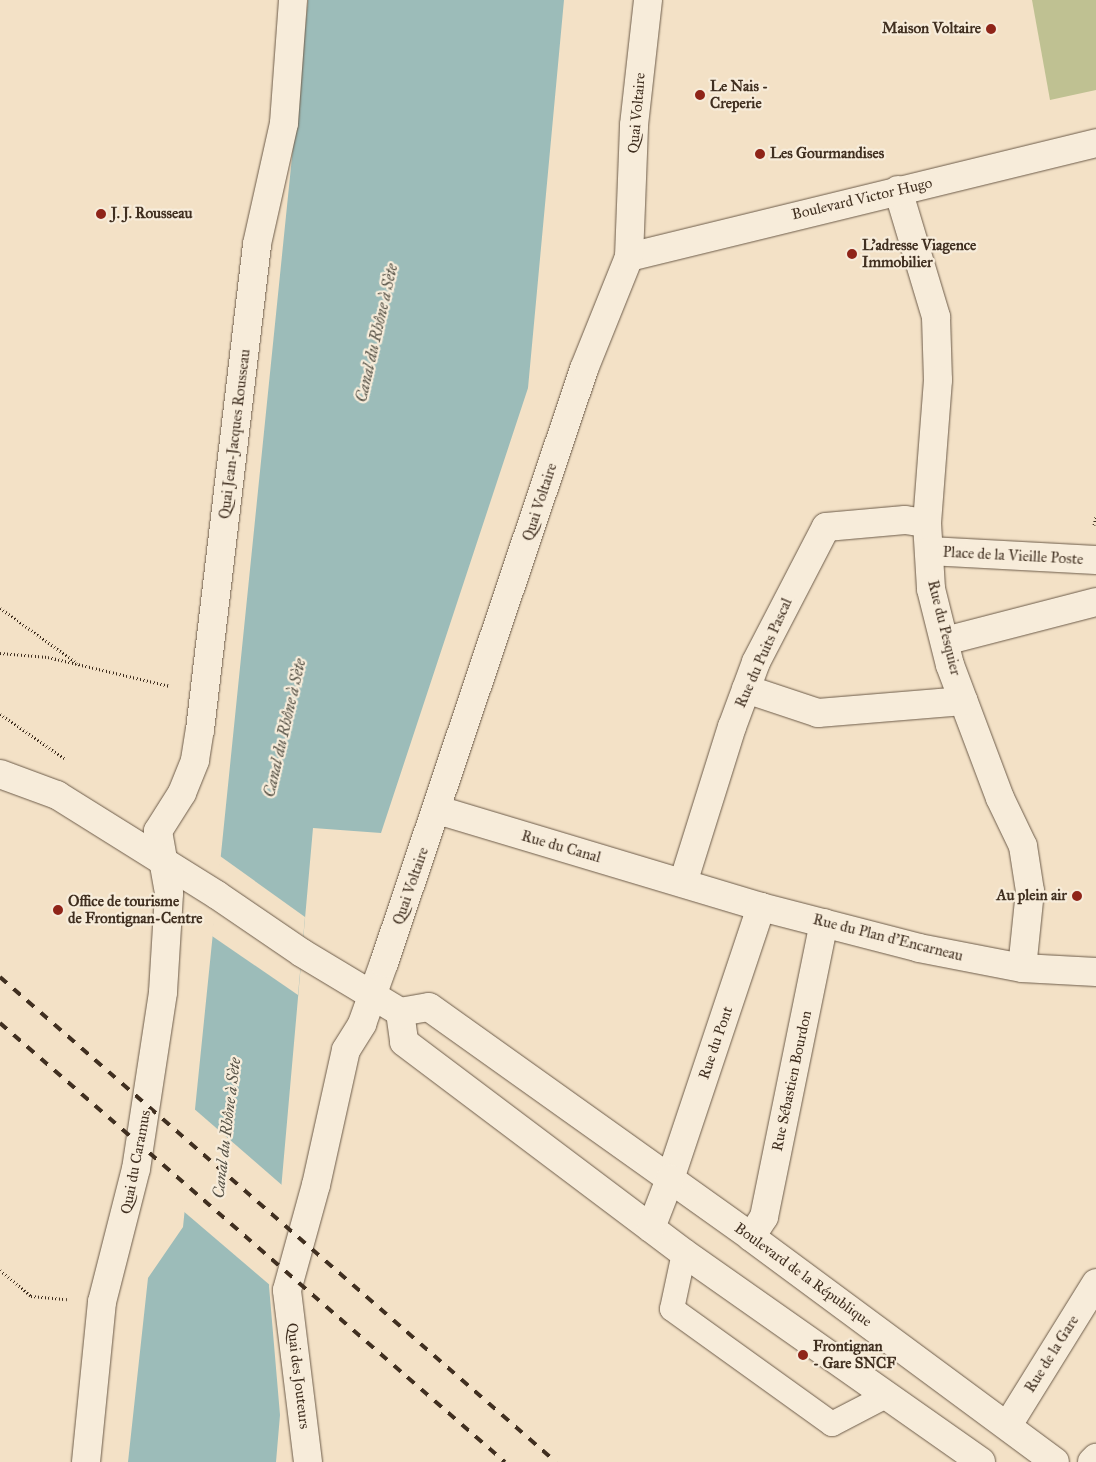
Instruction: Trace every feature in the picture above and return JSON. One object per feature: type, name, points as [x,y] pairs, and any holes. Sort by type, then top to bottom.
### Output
[{"type":"street","name":"Quai Jean-Jacques Rousseau","points":[[161,861],[158,831],[182,793],[195,760],[205,694],[257,244],[284,123],[294,0]]},
{"type":"street","name":"Quai Voltaire","points":[[287,1290],[316,1185],[346,1050],[362,1024],[438,810],[584,368],[629,257],[634,125],[648,0]]},
{"type":"street","name":"Boulevard Victor Hugo","points":[[629,257],[1096,143]]},
{"type":"street","name":"Rue du Pesquier","points":[[898,190],[936,317],[938,380],[927,523],[932,589],[950,665],[1000,798],[1022,846],[1030,892],[1022,968]]},
{"type":"street","name":"Rue du Puits Pascal","points":[[683,883],[746,689],[760,654],[826,527],[905,520],[927,523]]},
{"type":"street","name":"Place de la Vieille Poste","points":[[929,552],[1096,560]]},
{"type":"street","points":[[945,641],[1096,602]]},
{"type":"street","points":[[746,689],[818,713],[964,701]]},
{"type":"street","points":[[0,774],[57,795],[217,894],[302,953],[372,993],[400,1012],[404,1042],[684,1253],[981,1462]]},
{"type":"street","name":"Rue du Canal","points":[[438,810],[683,883]]},
{"type":"street","name":"Quai du Caramus","points":[[86,1462],[102,1302],[111,1261],[126,1219],[152,1081],[163,992],[169,893],[161,861]]},
{"type":"street","name":"Rue du Plan d'Encarneau","points":[[683,883],[761,907],[919,948],[1022,968],[1096,972]]},
{"type":"street","name":"Rue du Pont","points":[[670,1179],[761,907]]},
{"type":"street","name":"Rue Sébastien Bourdon","points":[[751,1237],[764,1217],[824,923]]},
{"type":"street","name":"Boulevard de la République","points":[[400,1012],[429,1007],[751,1237],[1008,1425],[1055,1462]]},
{"type":"street","points":[[651,1228],[670,1179]]},
{"type":"street","name":"Rue de la Gare","points":[[1008,1425],[1096,1283]]},
{"type":"street","name":"Quai des Jouteurs","points":[[287,1290],[308,1462]]},
{"type":"street","points":[[1092,1462],[1096,1458]]},
{"type":"lane","points":[[684,1253],[672,1309],[832,1424],[886,1396]]},
{"type":"path","points":[[0,608],[80,665]]},
{"type":"path","points":[[0,653],[48,658],[205,694]]},
{"type":"path","points":[[0,1270],[31,1296],[102,1302]]},
{"type":"green space","points":[[1032,0],[1096,0],[1096,90],[1050,100]]},
{"type":"water","name":"Canal du Rhône à Sète","points":[[308,0],[564,0],[528,388],[381,833],[313,828],[281,1190],[269,1286],[280,1415],[276,1462],[128,1462],[148,1278],[183,1227]]},
{"type":"pier","points":[[220,856],[305,917],[298,995],[212,936]]},
{"type":"pier","points":[[192,1107],[283,1186],[271,1286],[182,1210]]},
{"type":"railway","points":[[0,977],[556,1462]]},
{"type":"railway","points":[[0,1023],[505,1462]]},
{"type":"place","name":"Maison Voltaire","points":[[991,29]]},
{"type":"place","name":"Le Nais - Creperie","points":[[700,95]]},
{"type":"place","name":"Les Gourmandises","points":[[760,154]]},
{"type":"place","name":"J. J. Rousseau","points":[[101,214]]},
{"type":"place","name":"L'adresse Viagence Immobilier","points":[[852,254]]},
{"type":"place","name":"Au plein air","points":[[1077,896]]},
{"type":"place","name":"Office de tourisme de Frontignan-Centre","points":[[58,910]]},
{"type":"place","name":"Frontignan - Gare SNCF","points":[[803,1355]]}]
